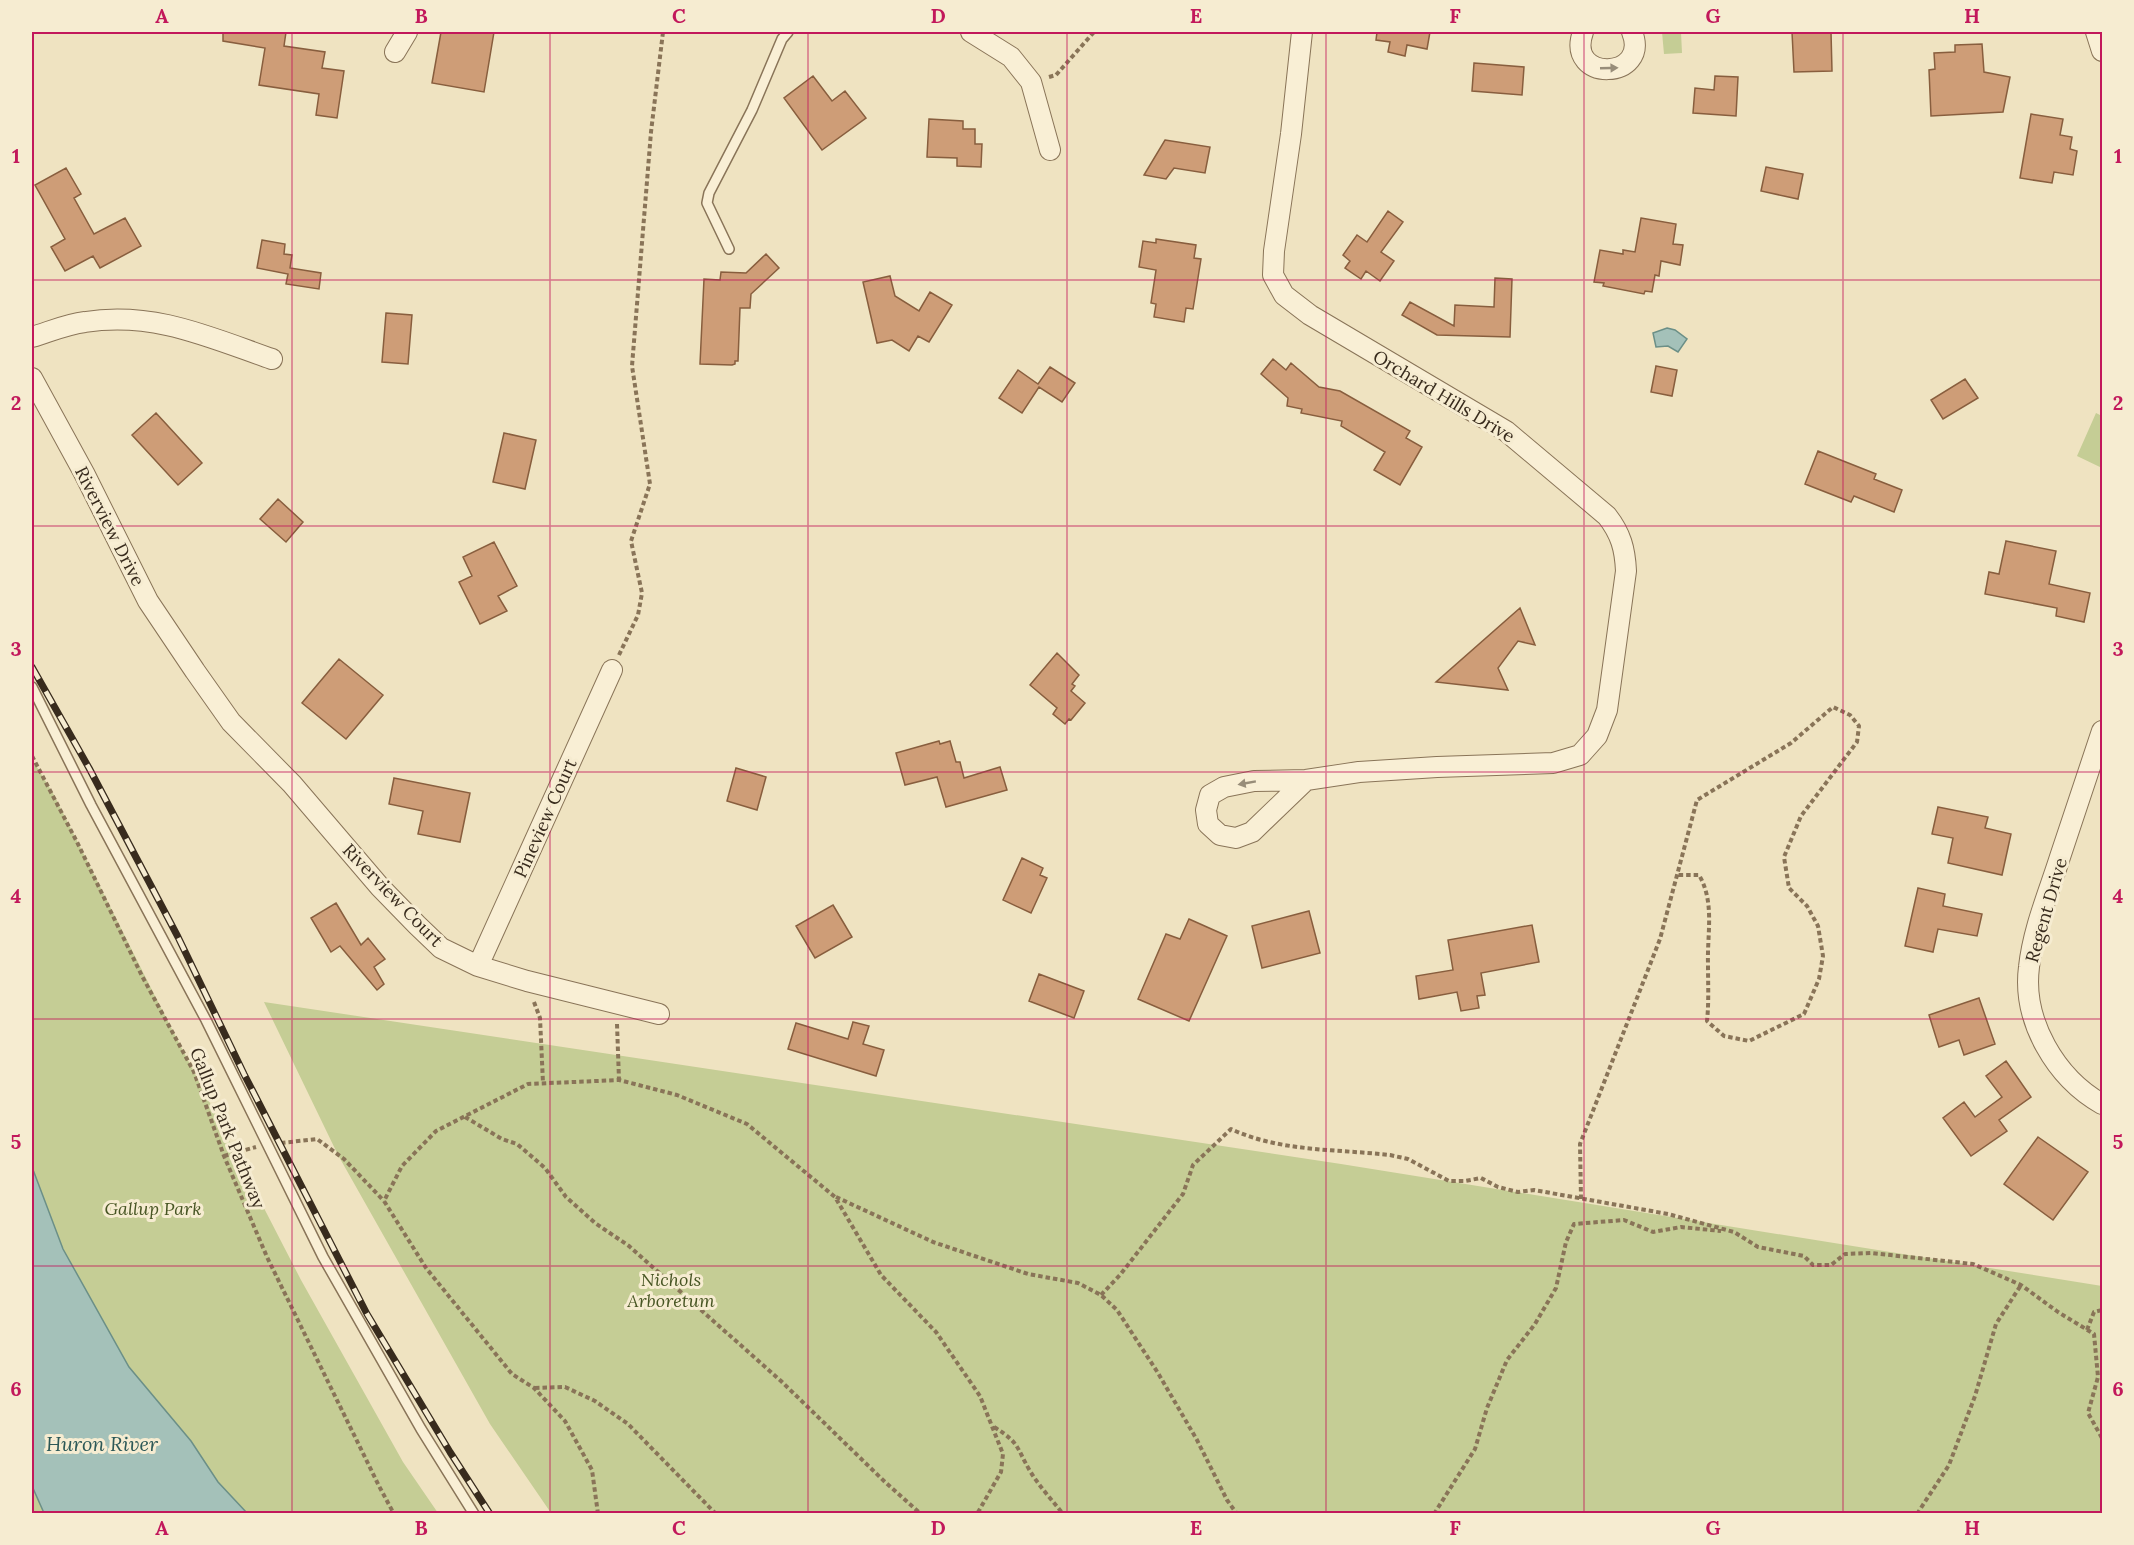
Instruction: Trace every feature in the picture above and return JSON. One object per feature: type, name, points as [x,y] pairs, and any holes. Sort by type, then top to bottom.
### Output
[{"type":"street","points":[[395,52],[407,32]]},
{"type":"street","points":[[971,32],[1011,57],[1031,82],[1050,150]]},
{"type":"street","name":"Orchard Hills Drive","points":[[1302,32],[1292,134],[1274,251],[1273,275],[1284,295],[1310,315],[1506,431],[1607,516],[1617,530],[1625,549],[1626,571],[1607,710],[1597,736],[1580,755],[1553,763],[1437,767],[1359,772],[1306,780],[1254,781],[1224,788],[1210,795],[1206,810],[1208,824],[1220,835],[1236,838],[1252,832],[1306,780]]},
{"type":"street","points":[[1583,32],[1582,52],[1586,60],[1593,66],[1612,70],[1621,67],[1633,53],[1635,44],[1632,32]]},
{"type":"street","points":[[2096,32],[2103,51]]},
{"type":"street","points":[[32,337],[84,322],[135,319],[172,325],[272,359]]},
{"type":"street","name":"Riverview Drive","points":[[32,378],[84,473],[148,602],[195,671]]},
{"type":"street","name":"Pineview Court","points":[[478,966],[612,670]]},
{"type":"street","name":"Riverview Court","points":[[195,671],[231,722],[292,784],[380,887],[441,948],[478,966],[527,981],[659,1014]]},
{"type":"street","name":"Regent Drive","points":[[2103,731],[2038,922],[2028,968],[2031,1003],[2039,1032],[2050,1054],[2071,1080],[2103,1104]]},
{"type":"lane","points":[[729,249],[707,203],[709,193],[752,110],[782,39],[788,32]]},
{"type":"lane","points":[[32,687],[91,805],[206,1020],[329,1267],[421,1429],[474,1514]]},
{"type":"path","points":[[612,670],[638,615],[642,593],[631,541],[650,484],[632,366],[651,132],[663,32]]},
{"type":"path","points":[[1031,82],[1056,75],[1094,32]]},
{"type":"path","points":[[1581,1199],[1580,1144],[1660,939],[1677,875],[1697,800],[1791,743],[1833,707],[1851,715],[1859,726],[1857,742],[1801,816],[1785,857],[1790,888],[1807,906],[1818,926],[1823,956],[1818,979],[1804,1014],[1749,1041],[1724,1036],[1707,1021],[1710,997],[1708,901],[1699,875],[1677,875]]},
{"type":"path","name":"Gallup Park Pathway","points":[[32,756],[142,976],[194,1072],[224,1156],[267,1257],[378,1486],[394,1514]]},
{"type":"path","points":[[527,981],[540,1018],[543,1083]]},
{"type":"path","points":[[616,1002],[620,1080]]},
{"type":"path","points":[[384,1201],[402,1166],[436,1131],[528,1084],[620,1080],[677,1095],[747,1124],[836,1197],[933,1242],[1028,1274],[1078,1283],[1101,1294],[1117,1310],[1158,1373],[1197,1440],[1227,1500],[1237,1514]]},
{"type":"path","points":[[465,1117],[502,1139],[517,1144],[545,1168],[566,1197],[595,1223],[629,1246],[781,1382],[921,1514]]},
{"type":"path","points":[[1101,1294],[1119,1275],[1183,1194],[1193,1165],[1231,1129],[1251,1139],[1280,1144],[1408,1159],[1449,1181],[1481,1178],[1498,1187],[1518,1192],[1534,1190],[1668,1214],[1734,1232],[1758,1247],[1804,1256],[1813,1265],[1831,1265],[1845,1254],[1871,1253],[1973,1264],[2020,1284],[2058,1312],[2094,1334],[2097,1377],[2088,1413],[2103,1438]]},
{"type":"path","points":[[224,1156],[267,1145],[317,1139],[344,1159],[384,1201],[426,1268],[512,1374],[534,1388],[565,1421],[592,1470],[598,1514]]},
{"type":"path","points":[[836,1197],[881,1275],[936,1332],[980,1396],[994,1427],[1003,1454],[1001,1472],[977,1514]]},
{"type":"path","points":[[1434,1514],[1475,1449],[1487,1408],[1507,1360],[1535,1324],[1556,1288],[1566,1242],[1574,1224],[1624,1220],[1653,1232],[1681,1227],[1734,1232]]},
{"type":"path","points":[[1917,1514],[1949,1465],[1975,1396],[1995,1324],[2020,1284]]},
{"type":"path","points":[[2087,1330],[2094,1312],[2103,1310]]},
{"type":"path","points":[[534,1388],[565,1387],[595,1401],[628,1424],[716,1514]]},
{"type":"path","points":[[994,1427],[1009,1436],[1018,1446],[1030,1472],[1063,1514]]},
{"type":"green space","points":[[1662,32],[1681,32],[1682,53],[1664,54]]},
{"type":"green space","points":[[2096,413],[2102,416],[2102,468],[2077,456]]},
{"type":"green space","name":"Gallup Park","points":[[32,759],[54,795],[301,1280],[403,1462],[438,1513],[247,1513],[218,1482],[191,1441],[129,1367],[63,1249],[32,1167]]},
{"type":"green space","name":"Nichols Arboretum","points":[[264,1002],[1341,1164],[2102,1286],[2102,1513],[551,1513],[490,1424],[338,1155]]},
{"type":"green space","points":[[32,1486],[44,1513],[32,1513]]},
{"type":"water","points":[[1667,328],[1675,330],[1687,339],[1678,352],[1668,346],[1656,347],[1653,333]]},
{"type":"water","name":"Huron River","points":[[32,1167],[63,1249],[129,1367],[191,1441],[218,1482],[247,1513],[44,1513],[32,1486]]},
{"type":"building","points":[[223,32],[286,32],[284,46],[325,52],[322,68],[344,71],[337,118],[316,115],[319,94],[259,85],[265,48],[223,41]]},
{"type":"building","points":[[441,32],[494,32],[484,92],[432,83]]},
{"type":"building","points":[[1377,32],[1430,32],[1427,49],[1407,45],[1405,56],[1388,52],[1390,42],[1376,40]]},
{"type":"building","points":[[1792,32],[1831,32],[1832,71],[1794,72]]},
{"type":"building","points":[[1982,44],[1984,72],[2010,77],[2003,112],[1931,116],[1929,70],[1935,69],[1934,53],[1955,52],[1955,45]]},
{"type":"building","points":[[1474,63],[1524,67],[1522,95],[1472,91]]},
{"type":"building","points":[[813,76],[832,101],[845,91],[866,118],[822,150],[784,98]]},
{"type":"building","points":[[1715,76],[1738,77],[1736,116],[1693,113],[1695,88],[1714,90]]},
{"type":"building","points":[[2031,114],[2063,119],[2060,135],[2072,137],[2070,149],[2077,151],[2073,175],[2054,172],[2052,183],[2020,178]]},
{"type":"building","points":[[929,119],[963,121],[963,129],[975,129],[975,144],[982,144],[981,167],[957,166],[957,158],[927,157]]},
{"type":"building","points":[[1165,140],[1210,147],[1205,173],[1174,168],[1166,179],[1144,175]]},
{"type":"building","points":[[1766,167],[1803,174],[1798,199],[1761,191]]},
{"type":"building","points":[[66,168],[81,194],[74,198],[94,234],[125,218],[141,246],[100,268],[93,256],[65,271],[51,247],[65,239],[35,185]]},
{"type":"building","points":[[1388,211],[1403,222],[1381,252],[1394,261],[1380,281],[1366,271],[1361,279],[1345,268],[1350,261],[1343,255],[1357,235],[1367,242]]},
{"type":"building","points":[[1641,218],[1676,224],[1673,244],[1683,245],[1680,265],[1661,261],[1659,276],[1655,275],[1652,292],[1645,291],[1644,294],[1594,282],[1600,250],[1623,254],[1623,250],[1635,252]]},
{"type":"building","points":[[1156,239],[1196,245],[1194,258],[1201,259],[1193,309],[1186,308],[1184,322],[1154,317],[1156,304],[1151,303],[1156,270],[1139,267],[1143,241],[1156,243]]},
{"type":"building","points":[[262,240],[285,244],[284,254],[292,255],[290,268],[321,273],[319,289],[286,284],[288,274],[257,268]]},
{"type":"building","points":[[766,254],[779,268],[751,294],[750,308],[740,308],[738,361],[732,365],[700,364],[704,279],[720,280],[721,272],[746,273]]},
{"type":"building","points":[[890,276],[895,296],[919,311],[930,292],[952,305],[929,342],[918,336],[909,351],[892,340],[877,343],[863,282]]},
{"type":"building","points":[[1495,278],[1512,279],[1510,337],[1437,335],[1402,315],[1410,302],[1454,326],[1455,305],[1494,307]]},
{"type":"building","points":[[386,313],[412,315],[408,364],[382,362]]},
{"type":"building","points":[[1273,359],[1286,370],[1291,363],[1319,387],[1340,391],[1410,431],[1406,438],[1422,447],[1400,485],[1374,470],[1385,452],[1341,426],[1342,421],[1301,413],[1302,409],[1287,406],[1288,398],[1261,374]]},
{"type":"building","points":[[1656,366],[1677,370],[1672,396],[1651,392]]},
{"type":"building","points":[[1050,367],[1075,383],[1062,402],[1039,387],[1022,413],[999,398],[1018,370],[1038,384]]},
{"type":"building","points":[[1965,379],[1978,398],[1943,419],[1931,400]]},
{"type":"building","points":[[156,413],[202,463],[178,485],[132,435]]},
{"type":"building","points":[[504,433],[536,440],[525,489],[493,482]]},
{"type":"building","points":[[1818,451],[1876,474],[1874,479],[1902,490],[1894,512],[1854,496],[1851,502],[1805,484]]},
{"type":"building","points":[[278,499],[303,522],[286,542],[260,519]]},
{"type":"building","points":[[2006,541],[2056,551],[2049,584],[2090,593],[2084,622],[2056,616],[2057,608],[1985,594],[1989,572],[1999,574]]},
{"type":"building","points":[[494,542],[517,586],[498,596],[507,611],[480,624],[459,582],[472,576],[463,557]]},
{"type":"building","points":[[1520,608],[1535,645],[1518,641],[1498,668],[1508,690],[1436,682]]},
{"type":"building","points":[[1057,653],[1079,675],[1072,684],[1075,686],[1071,691],[1085,703],[1065,724],[1053,714],[1057,708],[1030,685]]},
{"type":"building","points":[[339,659],[383,695],[346,739],[302,703]]},
{"type":"building","points":[[939,741],[940,744],[950,741],[956,762],[960,762],[964,778],[1000,767],[1007,790],[946,807],[937,777],[905,785],[896,753]]},
{"type":"building","points":[[736,768],[766,777],[757,810],[727,801]]},
{"type":"building","points":[[394,778],[470,793],[460,842],[418,834],[423,811],[389,804]]},
{"type":"building","points":[[1938,807],[1988,817],[1985,828],[2011,834],[2002,875],[1948,863],[1953,838],[1932,834]]},
{"type":"building","points":[[1022,858],[1043,868],[1040,875],[1047,878],[1031,913],[1003,900]]},
{"type":"building","points":[[1918,888],[1945,894],[1943,906],[1982,914],[1977,936],[1938,929],[1933,952],[1905,946]]},
{"type":"building","points":[[336,903],[361,945],[368,938],[385,959],[374,967],[384,984],[377,990],[340,946],[331,952],[311,918]]},
{"type":"building","points":[[833,905],[852,937],[815,958],[796,926]]},
{"type":"building","points":[[1309,911],[1320,953],[1262,968],[1252,926]]},
{"type":"building","points":[[1189,919],[1227,936],[1189,1021],[1138,999],[1166,934],[1180,939]]},
{"type":"building","points":[[1532,925],[1539,962],[1481,973],[1485,995],[1477,996],[1479,1008],[1461,1011],[1457,992],[1419,999],[1416,976],[1453,970],[1448,940]]},
{"type":"building","points":[[1039,974],[1084,991],[1074,1018],[1029,1001]]},
{"type":"building","points":[[1979,998],[1995,1044],[1964,1055],[1959,1040],[1939,1047],[1929,1015]]},
{"type":"building","points":[[853,1022],[869,1026],[863,1044],[884,1050],[876,1076],[788,1049],[796,1023],[848,1039]]},
{"type":"building","points":[[2006,1061],[2031,1097],[1999,1120],[2007,1131],[1971,1156],[1943,1118],[1964,1102],[1975,1117],[2002,1097],[1986,1076]]},
{"type":"building","points":[[2038,1137],[2088,1172],[2053,1220],[2004,1184]]},
{"type":"railway","points":[[32,667],[89,768],[178,937],[244,1074],[367,1314],[490,1514]]}]
